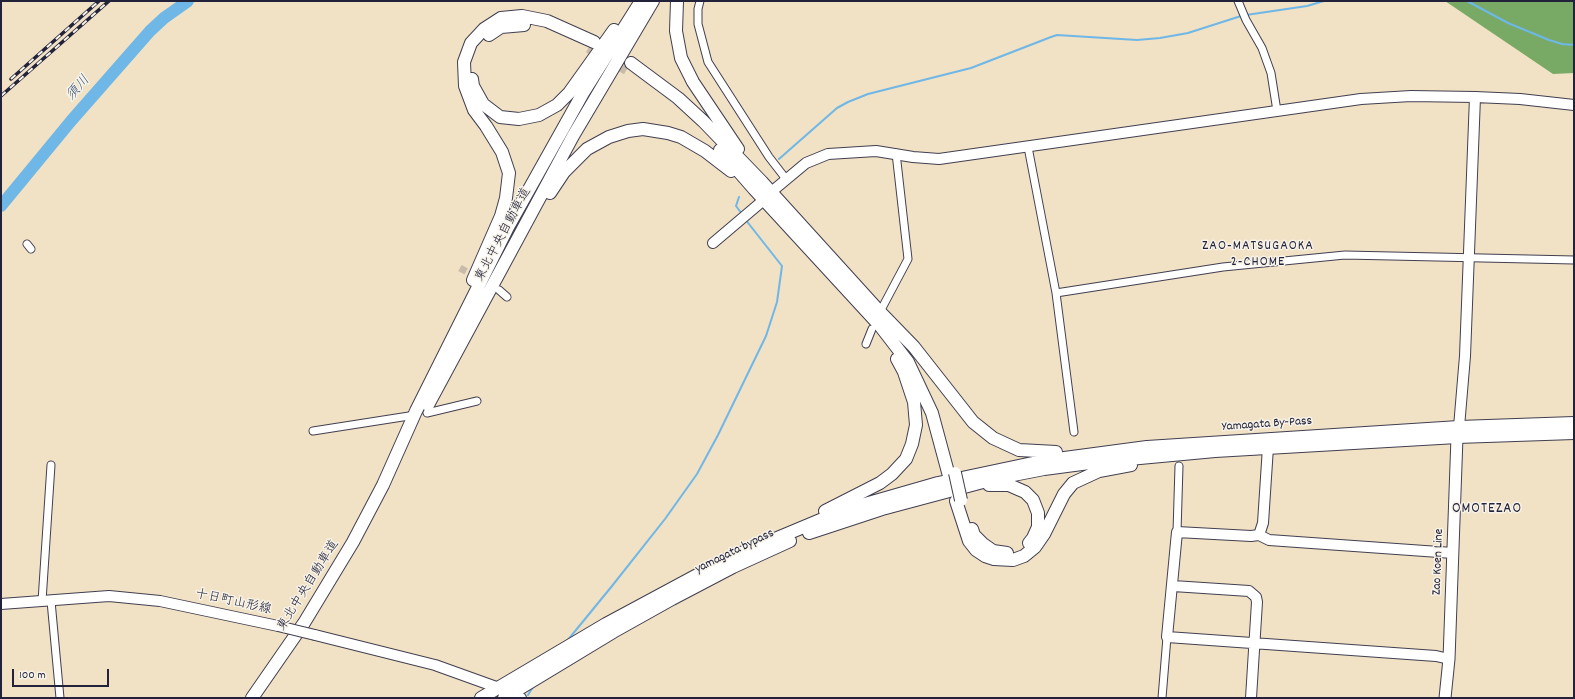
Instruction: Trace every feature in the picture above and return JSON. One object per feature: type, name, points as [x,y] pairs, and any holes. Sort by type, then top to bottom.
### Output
[{"type":"highway","points":[[417,413],[501,216],[506,198],[509,173],[502,152],[474,110],[465,86],[464,62],[471,43],[484,29],[501,18],[522,16],[547,21],[592,44],[552,30],[519,24],[501,28],[486,37],[475,52],[471,69],[473,86],[483,104],[500,117],[519,119],[539,115],[557,105],[569,93],[633,1]]},
{"type":"highway","name":"東北中央自動車道","points":[[252,698],[304,623],[353,542],[383,484],[508,227],[583,94],[641,1]]},
{"type":"highway","name":"東北中央自動車道","points":[[383,484],[443,379],[573,136],[653,1]]},
{"type":"highway","points":[[677,1],[676,31],[681,58],[693,82],[758,185],[877,328],[908,362],[932,413],[952,475]]},
{"type":"highway","points":[[629,66],[700,128],[881,310],[914,347],[973,422],[993,438],[1019,450],[1047,452],[1146,442],[1170,445]]},
{"type":"highway","points":[[443,379],[474,331],[528,230],[558,181],[572,164],[598,142],[628,131],[643,129],[668,133],[694,143],[758,185]]},
{"type":"highway","points":[[881,310],[907,351],[932,398],[938,413],[969,541],[976,550],[985,556],[994,559],[1013,560],[1024,556],[1035,547],[1044,534],[1064,494],[1073,483],[1099,471],[1215,451]]},
{"type":"highway","points":[[747,550],[880,483],[892,474],[906,459],[912,444],[916,425],[914,402],[904,372],[877,328]]},
{"type":"highway","name":"Yamagata By-Pass","points":[[978,483],[1044,469],[1097,462],[1215,451],[1574,423]]},
{"type":"highway","name":"Yamagata By-Pass","points":[[1170,445],[1458,432],[1574,433]]},
{"type":"highway","name":"yamagata bypass","points":[[509,695],[606,624],[727,559],[858,506],[951,480],[1042,461],[1170,445]]},
{"type":"highway","points":[[958,500],[974,535],[983,544],[993,551],[1010,553],[1024,548],[1033,538],[1038,527],[1038,513],[1033,500],[1025,492],[1009,485],[978,483]]},
{"type":"highway","name":"yamagata bypass","points":[[481,698],[509,695],[612,632],[733,567],[794,539],[840,522],[882,509],[978,483]]},
{"type":"main road","name":"Zao Koen Line","points":[[1445,698],[1450,659],[1458,432]]},
{"type":"street","points":[[700,1],[698,9],[698,24],[708,62],[769,157],[786,179]]},
{"type":"street","points":[[1238,1],[1246,20],[1262,48],[1271,73],[1277,111]]},
{"type":"street","points":[[776,188],[806,163],[828,154],[876,151],[896,153],[913,157],[939,159],[1361,99],[1410,96],[1475,97],[1520,99],[1574,105]]},
{"type":"street","points":[[1458,432],[1465,356],[1475,97]]},
{"type":"street","points":[[1028,147],[1056,293],[1074,432]]},
{"type":"street","points":[[881,310],[908,259],[896,153]]},
{"type":"street","points":[[713,243],[759,204]]},
{"type":"street","points":[[1056,293],[1223,267],[1345,255],[1574,260]]},
{"type":"street","points":[[499,290],[507,297]]},
{"type":"street","points":[[866,344],[877,328]]},
{"type":"street","points":[[313,431],[476,401]]},
{"type":"street","points":[[1259,535],[1263,523],[1268,447]]},
{"type":"street","points":[[51,465],[46,601],[60,698]]},
{"type":"street","points":[[1162,698],[1177,532],[1179,466]]},
{"type":"street","points":[[1177,532],[1251,536],[1259,535],[1269,540],[1453,553]]},
{"type":"street","points":[[1173,586],[1249,591],[1253,594],[1257,602],[1251,698]]},
{"type":"street","name":"十日町山形線","points":[[1,604],[110,596],[160,601],[278,626],[434,666],[509,695]]},
{"type":"street","points":[[1167,637],[1436,656],[1450,659]]},
{"type":"green space","points":[[1445,1],[1574,1],[1574,73],[1553,74]]},
{"type":"waterway","name":"須川","points":[[1,206],[71,121],[150,31],[164,18],[188,1]]},
{"type":"waterway","points":[[1246,15],[1307,6],[1324,1]]},
{"type":"waterway","points":[[1467,1],[1508,23],[1549,40],[1562,44],[1574,45]]},
{"type":"waterway","points":[[779,159],[837,108],[848,102],[868,94],[971,68],[1057,35],[1137,40],[1160,38],[1188,33],[1241,16]]},
{"type":"waterway","points":[[739,197],[736,206],[742,214]]},
{"type":"waterway","points":[[567,641],[665,519],[697,474],[718,435],[766,336],[777,302],[782,266],[745,219]]},
{"type":"waterway","points":[[528,695],[533,687]]},
{"type":"tunnel","points":[[589,47],[627,69]]},
{"type":"tunnel","points":[[460,268],[476,277]]},
{"type":"railway","points":[[11,79],[99,1]]},
{"type":"railway","points":[[1,96],[109,1]]},
{"type":"district","name":"ZAO-MATSUGAOKA 2-CHOME","points":[[1258,256]]},
{"type":"district","name":"OMOTEZAO","points":[[1487,510]]}]
